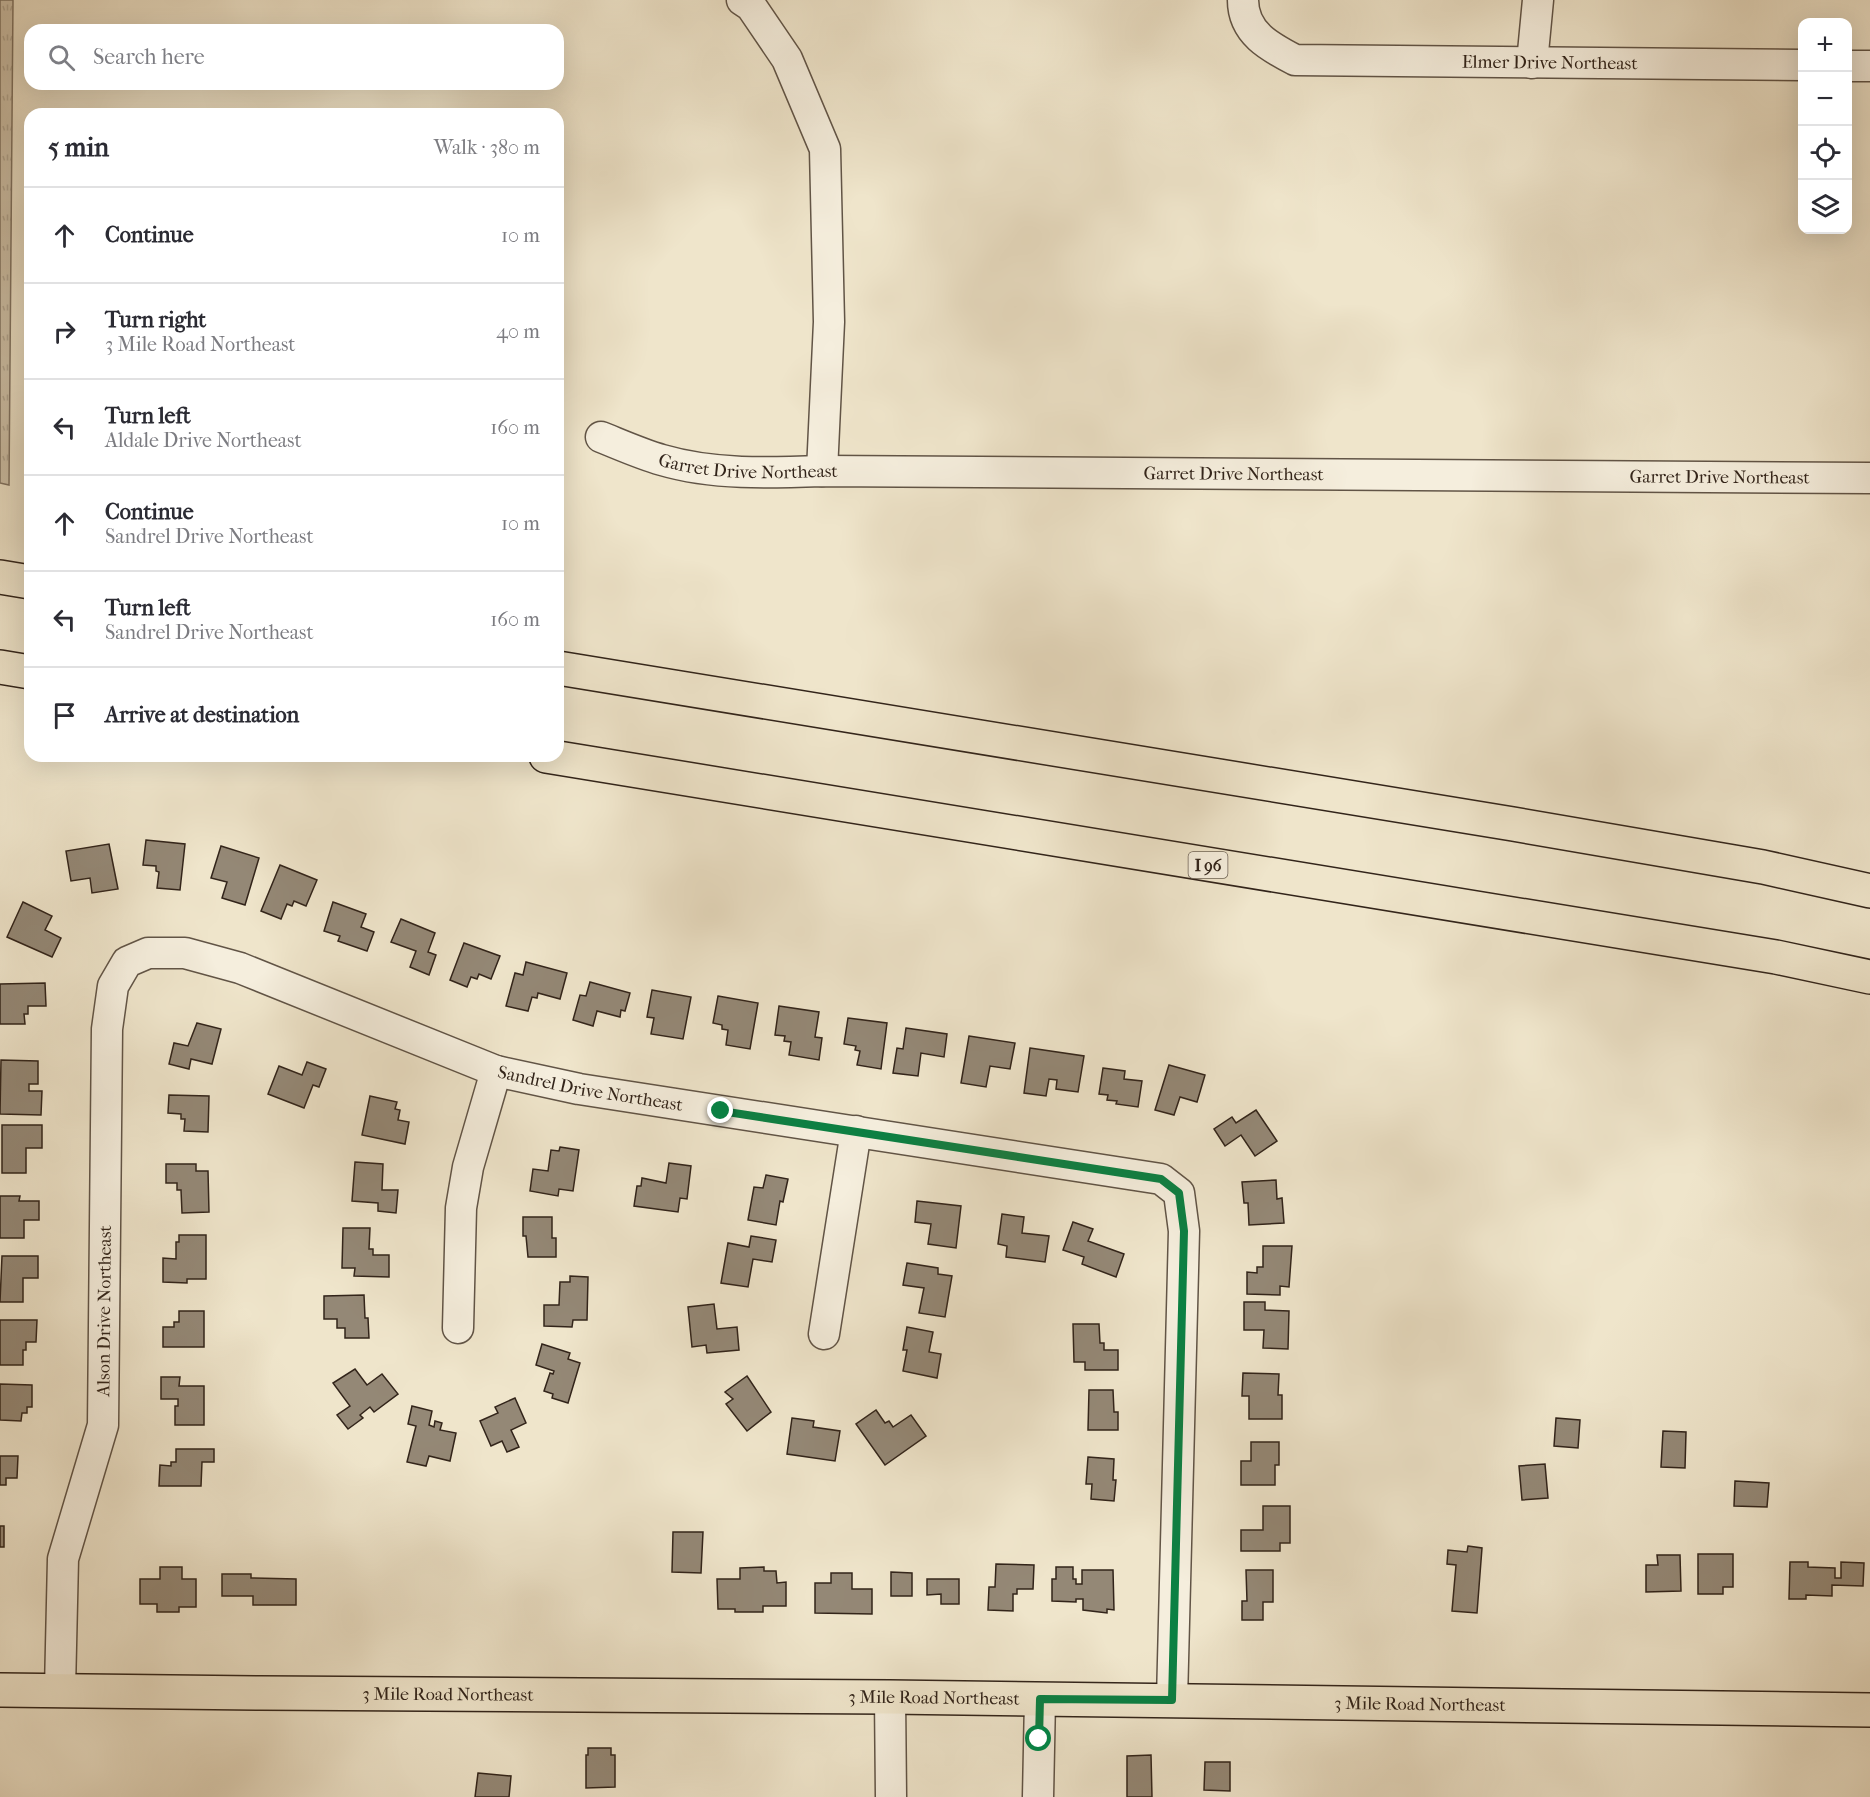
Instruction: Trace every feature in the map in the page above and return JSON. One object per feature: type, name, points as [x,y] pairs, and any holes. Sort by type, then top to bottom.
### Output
[{"type":"main road","points":[[0,577],[24,581]]},
{"type":"main road","points":[[0,667],[24,671]]},
{"type":"main road","points":[[564,669],[1513,824],[1762,867],[1870,891]]},
{"type":"main road","name":"I 96","points":[[564,759],[1776,957],[1870,977]]},
{"type":"main road","name":"3 Mile Road Northeast","points":[[0,1690],[1172,1700],[1870,1710]]},
{"type":"street","points":[[742,0],[751,6],[787,59],[825,149],[829,322],[822,471]]},
{"type":"street","name":"Elmer Drive Northeast","points":[[1243,0],[1249,25],[1255,34],[1269,46],[1296,60],[1798,65]]},
{"type":"street","points":[[1532,63],[1538,0]]},
{"type":"street","points":[[1852,66],[1870,66]]},
{"type":"street","name":"Garret Drive Northeast","points":[[601,437],[662,460],[693,466],[767,473],[822,471],[1870,478]]},
{"type":"street","name":"Alson Drive Northeast","points":[[60,1689],[63,1559],[103,1425],[107,1029],[113,986],[127,962],[148,953],[155,953]]},
{"type":"street","name":"Sandrel Drive Northeast","points":[[155,953],[185,953],[240,968],[496,1071],[579,1089],[1161,1179],[1179,1193],[1184,1231],[1172,1700]]},
{"type":"street","points":[[458,1328],[461,1209],[468,1167],[496,1071]]},
{"type":"street","points":[[824,1334],[856,1131]]},
{"type":"street","points":[[890,1697],[891,1797]]},
{"type":"street","points":[[1038,1797],[1040,1699]]},
{"type":"green space","points":[[0,0],[13,0],[9,485],[0,483]]},
{"type":"building","points":[[146,840],[185,844],[180,890],[157,888],[159,872],[156,871],[156,866],[143,865]]},
{"type":"building","points":[[109,844],[118,889],[92,893],[90,878],[71,881],[66,851]]},
{"type":"building","points":[[221,846],[259,858],[245,905],[222,898],[227,882],[211,878]]},
{"type":"building","points":[[280,865],[317,880],[306,906],[294,901],[292,906],[287,904],[281,919],[261,911]]},
{"type":"building","points":[[23,902],[52,916],[45,930],[61,938],[52,957],[7,937]]},
{"type":"building","points":[[333,902],[366,914],[361,927],[374,932],[367,951],[338,941],[340,936],[324,931]]},
{"type":"building","points":[[401,919],[435,933],[428,952],[436,955],[429,975],[410,967],[416,951],[391,942]]},
{"type":"building","points":[[464,943],[500,956],[491,979],[479,974],[477,979],[471,977],[467,987],[450,980]]},
{"type":"building","points":[[526,962],[567,973],[560,999],[538,993],[537,998],[532,997],[528,1011],[506,1006],[515,973],[523,975]]},
{"type":"building","points":[[590,982],[630,993],[625,1011],[621,1010],[620,1017],[597,1011],[593,1026],[573,1020],[580,995],[586,996]]},
{"type":"building","points":[[45,983],[46,1006],[28,1006],[28,1014],[24,1014],[25,1024],[0,1024],[0,984]]},
{"type":"building","points":[[652,990],[691,997],[683,1039],[651,1034],[654,1018],[647,1017]]},
{"type":"building","points":[[718,996],[758,1003],[750,1049],[726,1045],[728,1030],[722,1029],[722,1025],[713,1023]]},
{"type":"building","points":[[779,1006],[819,1012],[815,1037],[822,1038],[819,1060],[789,1055],[791,1042],[784,1041],[785,1036],[775,1035]]},
{"type":"building","points":[[848,1018],[887,1023],[881,1069],[857,1065],[860,1051],[855,1050],[856,1046],[844,1044]]},
{"type":"building","points":[[197,1023],[221,1029],[212,1064],[191,1059],[189,1069],[169,1064],[174,1043],[188,1046]]},
{"type":"building","points":[[906,1028],[947,1034],[944,1057],[921,1053],[918,1076],[893,1073],[897,1048],[903,1049]]},
{"type":"building","points":[[969,1036],[1015,1043],[1010,1069],[990,1066],[986,1087],[961,1083]]},
{"type":"building","points":[[1030,1048],[1084,1056],[1078,1092],[1056,1089],[1057,1080],[1049,1079],[1046,1096],[1024,1093]]},
{"type":"building","points":[[1,1060],[38,1061],[38,1084],[29,1084],[29,1091],[42,1091],[41,1115],[0,1114]]},
{"type":"building","points":[[307,1062],[326,1069],[319,1087],[313,1085],[304,1108],[268,1094],[279,1066],[302,1075]]},
{"type":"building","points":[[1169,1065],[1205,1075],[1197,1102],[1180,1097],[1174,1115],[1155,1110]]},
{"type":"building","points":[[1103,1068],[1125,1071],[1124,1079],[1142,1081],[1138,1107],[1116,1104],[1117,1101],[1107,1100],[1108,1095],[1099,1094]]},
{"type":"building","points":[[169,1095],[209,1096],[208,1132],[184,1131],[185,1119],[181,1119],[181,1114],[168,1113]]},
{"type":"building","points":[[370,1096],[397,1102],[395,1109],[400,1110],[398,1120],[409,1122],[405,1144],[362,1135]]},
{"type":"building","points":[[1256,1110],[1277,1141],[1255,1156],[1241,1135],[1225,1146],[1214,1129],[1232,1117],[1236,1123]]},
{"type":"building","points":[[2,1125],[42,1125],[42,1148],[26,1148],[26,1173],[2,1173]]},
{"type":"building","points":[[560,1147],[579,1150],[573,1191],[559,1189],[558,1196],[530,1191],[533,1169],[548,1171],[551,1150],[559,1151]]},
{"type":"building","points":[[355,1162],[383,1164],[382,1190],[398,1190],[396,1213],[378,1211],[378,1203],[352,1201]]},
{"type":"building","points":[[669,1163],[691,1166],[687,1199],[680,1198],[678,1212],[634,1206],[637,1186],[641,1186],[642,1178],[666,1183]]},
{"type":"building","points":[[166,1164],[196,1164],[196,1171],[208,1171],[209,1212],[182,1213],[181,1190],[177,1190],[177,1183],[166,1183]]},
{"type":"building","points":[[766,1175],[788,1179],[783,1202],[780,1201],[776,1225],[748,1220],[754,1187],[763,1188]]},
{"type":"building","points":[[1276,1180],[1277,1199],[1282,1198],[1284,1223],[1249,1225],[1248,1203],[1244,1203],[1242,1182]]},
{"type":"building","points":[[0,1196],[20,1196],[19,1201],[39,1201],[39,1220],[24,1220],[24,1238],[0,1238]]},
{"type":"building","points":[[917,1201],[961,1206],[956,1248],[928,1244],[931,1224],[915,1222]]},
{"type":"building","points":[[1002,1214],[1024,1217],[1022,1233],[1049,1236],[1045,1262],[1006,1257],[1007,1246],[998,1244]]},
{"type":"building","points":[[523,1217],[552,1217],[552,1238],[556,1238],[556,1257],[528,1257],[526,1236],[523,1236]]},
{"type":"building","points":[[1073,1222],[1093,1229],[1088,1241],[1124,1254],[1116,1277],[1082,1264],[1084,1257],[1063,1250]]},
{"type":"building","points":[[343,1228],[370,1228],[369,1249],[373,1249],[373,1255],[389,1255],[389,1277],[354,1276],[355,1268],[342,1268]]},
{"type":"building","points":[[179,1235],[206,1235],[206,1279],[187,1279],[187,1283],[163,1282],[163,1258],[176,1259],[176,1242],[179,1242]]},
{"type":"building","points":[[751,1236],[776,1240],[772,1262],[753,1259],[748,1287],[721,1283],[728,1243],[749,1247]]},
{"type":"building","points":[[1263,1246],[1292,1246],[1289,1287],[1280,1286],[1280,1295],[1247,1294],[1247,1272],[1257,1273],[1257,1267],[1263,1267]]},
{"type":"building","points":[[2,1256],[38,1256],[38,1278],[23,1278],[23,1302],[0,1302]]},
{"type":"building","points":[[907,1263],[938,1268],[938,1274],[952,1276],[945,1317],[919,1313],[924,1288],[903,1285]]},
{"type":"building","points":[[570,1276],[588,1277],[587,1320],[573,1320],[572,1327],[544,1326],[544,1305],[559,1305],[560,1282],[570,1282]]},
{"type":"building","points":[[364,1295],[369,1338],[345,1338],[345,1328],[337,1328],[337,1319],[324,1319],[324,1296]]},
{"type":"building","points":[[1244,1302],[1265,1302],[1265,1310],[1289,1311],[1288,1349],[1263,1348],[1264,1330],[1244,1330]]},
{"type":"building","points":[[714,1304],[717,1329],[737,1327],[739,1350],[707,1353],[706,1345],[692,1347],[688,1307]]},
{"type":"building","points":[[179,1311],[204,1311],[204,1347],[163,1347],[163,1327],[174,1327],[174,1322],[179,1322]]},
{"type":"building","points":[[0,1320],[37,1320],[36,1342],[26,1342],[26,1350],[23,1350],[23,1365],[0,1365]]},
{"type":"building","points":[[1073,1324],[1099,1324],[1100,1343],[1104,1343],[1104,1350],[1118,1350],[1118,1370],[1085,1370],[1085,1362],[1074,1362]]},
{"type":"building","points":[[907,1327],[933,1332],[929,1352],[941,1354],[937,1378],[903,1371],[907,1350],[903,1350]]},
{"type":"building","points":[[542,1344],[570,1353],[568,1359],[580,1363],[568,1403],[552,1398],[553,1394],[544,1391],[550,1373],[553,1374],[554,1371],[536,1365]]},
{"type":"building","points":[[355,1369],[367,1385],[382,1374],[398,1394],[374,1412],[370,1407],[360,1415],[363,1418],[348,1429],[337,1415],[350,1406],[333,1383]]},
{"type":"building","points":[[1243,1373],[1279,1374],[1278,1395],[1282,1395],[1282,1419],[1249,1419],[1249,1396],[1242,1396]]},
{"type":"building","points":[[747,1376],[771,1412],[747,1431],[726,1404],[733,1399],[725,1392]]},
{"type":"building","points":[[161,1377],[180,1377],[179,1386],[204,1386],[204,1425],[175,1425],[175,1406],[178,1406],[178,1399],[161,1399]]},
{"type":"building","points":[[0,1384],[32,1385],[32,1407],[27,1407],[27,1413],[22,1413],[21,1421],[0,1420]]},
{"type":"building","points":[[1089,1390],[1113,1390],[1114,1412],[1118,1412],[1118,1430],[1088,1430]]},
{"type":"building","points":[[515,1398],[526,1423],[511,1430],[519,1447],[507,1452],[502,1441],[491,1446],[480,1421],[498,1413],[495,1407]]},
{"type":"building","points":[[412,1406],[432,1411],[429,1425],[434,1427],[435,1421],[442,1423],[440,1430],[456,1433],[450,1461],[429,1456],[426,1466],[407,1462],[416,1426],[408,1424]]},
{"type":"building","points":[[876,1410],[885,1423],[889,1421],[893,1427],[911,1415],[926,1436],[885,1465],[856,1424]]},
{"type":"building","points":[[792,1418],[814,1421],[813,1427],[840,1431],[835,1461],[787,1454]]},
{"type":"building","points":[[1556,1418],[1580,1420],[1578,1448],[1554,1446]]},
{"type":"building","points":[[1663,1431],[1686,1432],[1685,1468],[1661,1467]]},
{"type":"building","points":[[1251,1442],[1279,1442],[1279,1465],[1275,1465],[1275,1485],[1241,1485],[1241,1461],[1251,1461]]},
{"type":"building","points":[[176,1449],[214,1449],[214,1462],[202,1462],[201,1486],[159,1486],[160,1465],[171,1466],[171,1462],[176,1462]]},
{"type":"building","points":[[0,1456],[18,1456],[17,1478],[6,1478],[6,1485],[0,1485]]},
{"type":"building","points":[[1088,1457],[1114,1459],[1113,1480],[1116,1480],[1114,1501],[1091,1499],[1092,1484],[1086,1484]]},
{"type":"building","points":[[1545,1464],[1548,1498],[1522,1500],[1519,1466]]},
{"type":"building","points":[[1735,1481],[1769,1483],[1767,1507],[1734,1506]]},
{"type":"building","points":[[1263,1506],[1290,1506],[1290,1543],[1280,1543],[1280,1551],[1241,1551],[1241,1530],[1263,1530]]},
{"type":"building","points":[[0,1526],[4,1526],[4,1547],[0,1547]]},
{"type":"building","points":[[673,1532],[703,1532],[701,1573],[672,1572]]},
{"type":"building","points":[[1468,1546],[1482,1548],[1477,1613],[1452,1611],[1456,1565],[1447,1564],[1448,1550],[1467,1552]]},
{"type":"building","points":[[1698,1554],[1733,1554],[1733,1587],[1723,1587],[1723,1594],[1698,1594]]},
{"type":"building","points":[[1657,1555],[1680,1555],[1681,1591],[1646,1592],[1646,1565],[1658,1565]]},
{"type":"building","points":[[1790,1562],[1808,1562],[1808,1567],[1835,1568],[1835,1578],[1841,1578],[1841,1562],[1864,1563],[1863,1586],[1832,1585],[1832,1596],[1806,1595],[1806,1599],[1789,1599]]},
{"type":"building","points":[[996,1564],[1034,1565],[1033,1589],[1017,1589],[1017,1594],[1013,1594],[1013,1611],[988,1610],[989,1587],[995,1587]]},
{"type":"building","points":[[160,1567],[182,1567],[182,1579],[196,1579],[196,1607],[179,1607],[179,1612],[157,1612],[157,1604],[140,1604],[140,1579],[160,1579]]},
{"type":"building","points":[[764,1567],[764,1571],[776,1571],[777,1583],[786,1582],[786,1606],[763,1606],[763,1612],[735,1612],[735,1609],[718,1609],[717,1579],[740,1579],[740,1568]]},
{"type":"building","points":[[1056,1567],[1073,1567],[1073,1579],[1076,1579],[1076,1584],[1082,1584],[1082,1570],[1113,1570],[1114,1610],[1107,1609],[1107,1613],[1083,1610],[1083,1599],[1076,1599],[1076,1602],[1052,1601],[1052,1579],[1056,1579]]},
{"type":"building","points":[[1246,1570],[1273,1570],[1273,1602],[1263,1602],[1263,1620],[1242,1620],[1242,1601],[1247,1601]]},
{"type":"building","points":[[891,1572],[912,1573],[912,1596],[891,1596]]},
{"type":"building","points":[[831,1573],[852,1573],[852,1589],[872,1589],[872,1614],[815,1613],[815,1583],[831,1583]]},
{"type":"building","points":[[222,1574],[251,1574],[251,1578],[296,1579],[296,1605],[253,1605],[253,1596],[222,1596]]},
{"type":"building","points":[[927,1579],[959,1579],[959,1604],[941,1604],[941,1594],[927,1595]]},
{"type":"building","points":[[588,1748],[611,1748],[611,1755],[615,1755],[615,1787],[586,1788]]},
{"type":"building","points":[[1151,1755],[1152,1797],[1127,1797],[1127,1756]]},
{"type":"building","points":[[1205,1762],[1230,1762],[1230,1791],[1204,1790]]},
{"type":"building","points":[[478,1773],[511,1776],[509,1797],[475,1797]]},
{"type":"route","points":[[721,1111],[1161,1179],[1179,1193],[1184,1231],[1172,1700],[1040,1699],[1039,1739]]}]
